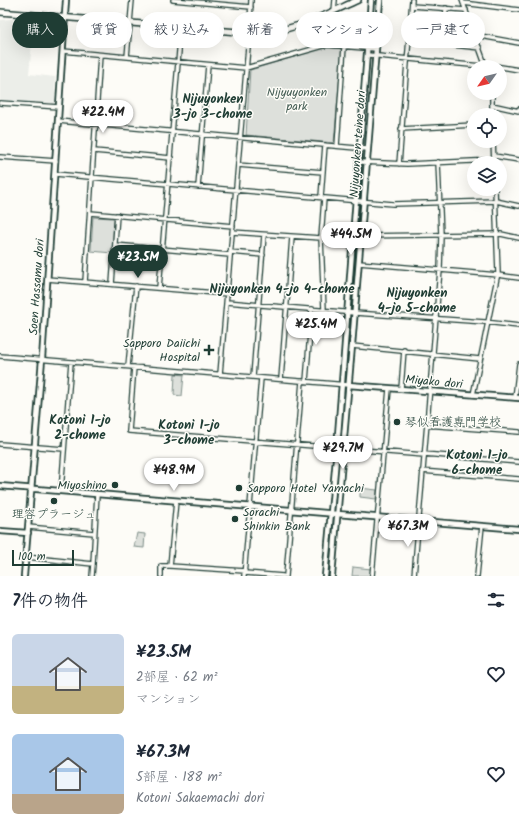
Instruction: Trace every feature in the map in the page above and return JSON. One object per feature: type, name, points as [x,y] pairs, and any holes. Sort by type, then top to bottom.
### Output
[{"type":"main road","points":[[288,29],[358,0]]},
{"type":"main road","points":[[0,12],[12,13]]},
{"type":"street","name":"Soen Hassamu dori","points":[[65,12],[66,0]]},
{"type":"street","points":[[131,12],[132,0]]},
{"type":"street","points":[[172,0],[251,7]]},
{"type":"street","points":[[251,0],[251,12]]},
{"type":"street","points":[[334,10],[335,0]]},
{"type":"street","name":"Nijuyonken teine dori","points":[[371,12],[372,0]]},
{"type":"street","name":"Nijuyonken teine dori","points":[[332,576],[380,0]]},
{"type":"street","points":[[399,164],[412,0]]},
{"type":"street","points":[[412,6],[466,10],[463,2],[519,10]]},
{"type":"street","points":[[446,8],[446,12]]},
{"type":"street","points":[[485,37],[519,43]]},
{"type":"street","name":"Soen Hassamu dori","points":[[24,576],[42,359],[63,48]]},
{"type":"street","points":[[128,58],[129,48]]},
{"type":"street","points":[[159,288],[169,184],[179,48]]},
{"type":"street","points":[[220,374],[248,48]]},
{"type":"street","points":[[63,52],[246,68],[314,48]]},
{"type":"street","points":[[336,146],[344,48]]},
{"type":"street","points":[[368,48],[376,49]]},
{"type":"street","name":"Nijuyonken teine dori","points":[[325,576],[337,448],[368,48]]},
{"type":"street","points":[[480,48],[484,60]]},
{"type":"street","points":[[85,282],[100,55]]},
{"type":"street","points":[[368,56],[467,64]]},
{"type":"street","points":[[198,187],[208,65]]},
{"type":"street","points":[[507,69],[519,70]]},
{"type":"street","points":[[492,100],[492,105],[519,111],[519,109]]},
{"type":"street","points":[[0,103],[59,108]]},
{"type":"street","points":[[58,121],[367,149]]},
{"type":"street","points":[[401,129],[467,125]]},
{"type":"street","points":[[324,310],[322,198],[325,145]]},
{"type":"street","points":[[94,151],[171,158]]},
{"type":"street","points":[[0,157],[56,161]]},
{"type":"street","points":[[507,160],[519,160]]},
{"type":"street","points":[[360,162],[399,164],[467,161]]},
{"type":"street","points":[[414,576],[440,270],[442,235],[438,162]]},
{"type":"street","points":[[238,165],[323,172]]},
{"type":"street","points":[[55,174],[393,204],[496,201],[519,206]]},
{"type":"street","points":[[473,395],[498,275],[496,196]]},
{"type":"street","points":[[90,213],[233,226]]},
{"type":"street","points":[[112,284],[117,215]]},
{"type":"street","points":[[232,232],[322,238],[497,234],[519,238]]},
{"type":"street","points":[[253,377],[264,235]]},
{"type":"street","points":[[281,379],[292,237]]},
{"type":"street","points":[[115,245],[230,254],[263,255]]},
{"type":"street","points":[[359,263],[519,278]]},
{"type":"street","points":[[47,279],[228,294]]},
{"type":"street","points":[[128,366],[136,286]]},
{"type":"street","points":[[227,302],[488,322],[519,326]]},
{"type":"street","points":[[161,576],[161,566],[170,566],[284,576],[312,309]]},
{"type":"street","points":[[352,346],[404,350],[480,359]]},
{"type":"street","points":[[401,389],[404,350]]},
{"type":"street","points":[[0,356],[348,385]]},
{"type":"street","points":[[61,491],[71,362]]},
{"type":"street","points":[[517,398],[519,364]]},
{"type":"street","points":[[134,367],[129,431],[519,462]]},
{"type":"street","points":[[245,573],[261,378]]},
{"type":"street","name":"Miyako dori","points":[[348,385],[517,398]]},
{"type":"street","points":[[372,576],[388,389]]},
{"type":"street","points":[[426,425],[519,432]]},
{"type":"street","points":[[0,444],[64,449]]},
{"type":"street","points":[[422,471],[519,479]]},
{"type":"street","points":[[0,486],[519,529]]},
{"type":"street","points":[[92,576],[97,494]]},
{"type":"street","points":[[170,566],[176,501]]},
{"type":"street","points":[[477,576],[482,526]]},
{"type":"street","points":[[28,527],[94,533]]},
{"type":"street","points":[[0,531],[28,533]]},
{"type":"street","points":[[26,557],[93,564]]},
{"type":"shaded area","points":[[201,0],[248,0],[247,5]]},
{"type":"shaded area","points":[[12,19],[12,48],[31,48],[29,74],[55,77],[55,104],[0,100],[0,20]]},
{"type":"green space","name":"Nijyuyonken park","points":[[324,48],[342,49],[334,143],[246,135],[250,70]]},
{"type":"green space","points":[[93,217],[114,218],[112,253],[91,251]]},
{"type":"green space","points":[[175,374],[184,375],[182,396],[174,395]]},
{"type":"green space","points":[[360,488],[377,490],[376,499],[360,497]]},
{"type":"green space","points":[[137,533],[145,534],[144,548],[134,547]]},
{"type":"green space","points":[[353,567],[371,569],[370,576],[352,576]]},
{"type":"place","name":"Sapporo Daiichi Hospital","points":[[209,350]]},
{"type":"place","name":"琴似看護専門学校","points":[[397,422]]},
{"type":"place","name":"Miyoshino","points":[[115,485]]},
{"type":"place","name":"Sapporo Hotel Yamachi","points":[[239,488]]},
{"type":"place","name":"理容プラージュ","points":[[54,501]]},
{"type":"place","name":"Sorachi Shinkin Bank","points":[[235,519]]},
{"type":"district","name":"Nijuyonken 3-jo 3-chome","points":[[213,106]]},
{"type":"district","name":"Nijuyonken 4-jo 4-chome","points":[[282,289]]},
{"type":"district","name":"Nijuyonken 4-jo 5-chome","points":[[417,300]]},
{"type":"district","name":"Kotoni 1-jo 2-chome","points":[[80,428]]},
{"type":"district","name":"Kotoni 1-jo 3-chome","points":[[189,432]]},
{"type":"district","name":"Kotoni 1-jo 6-chome","points":[[477,462]]}]
